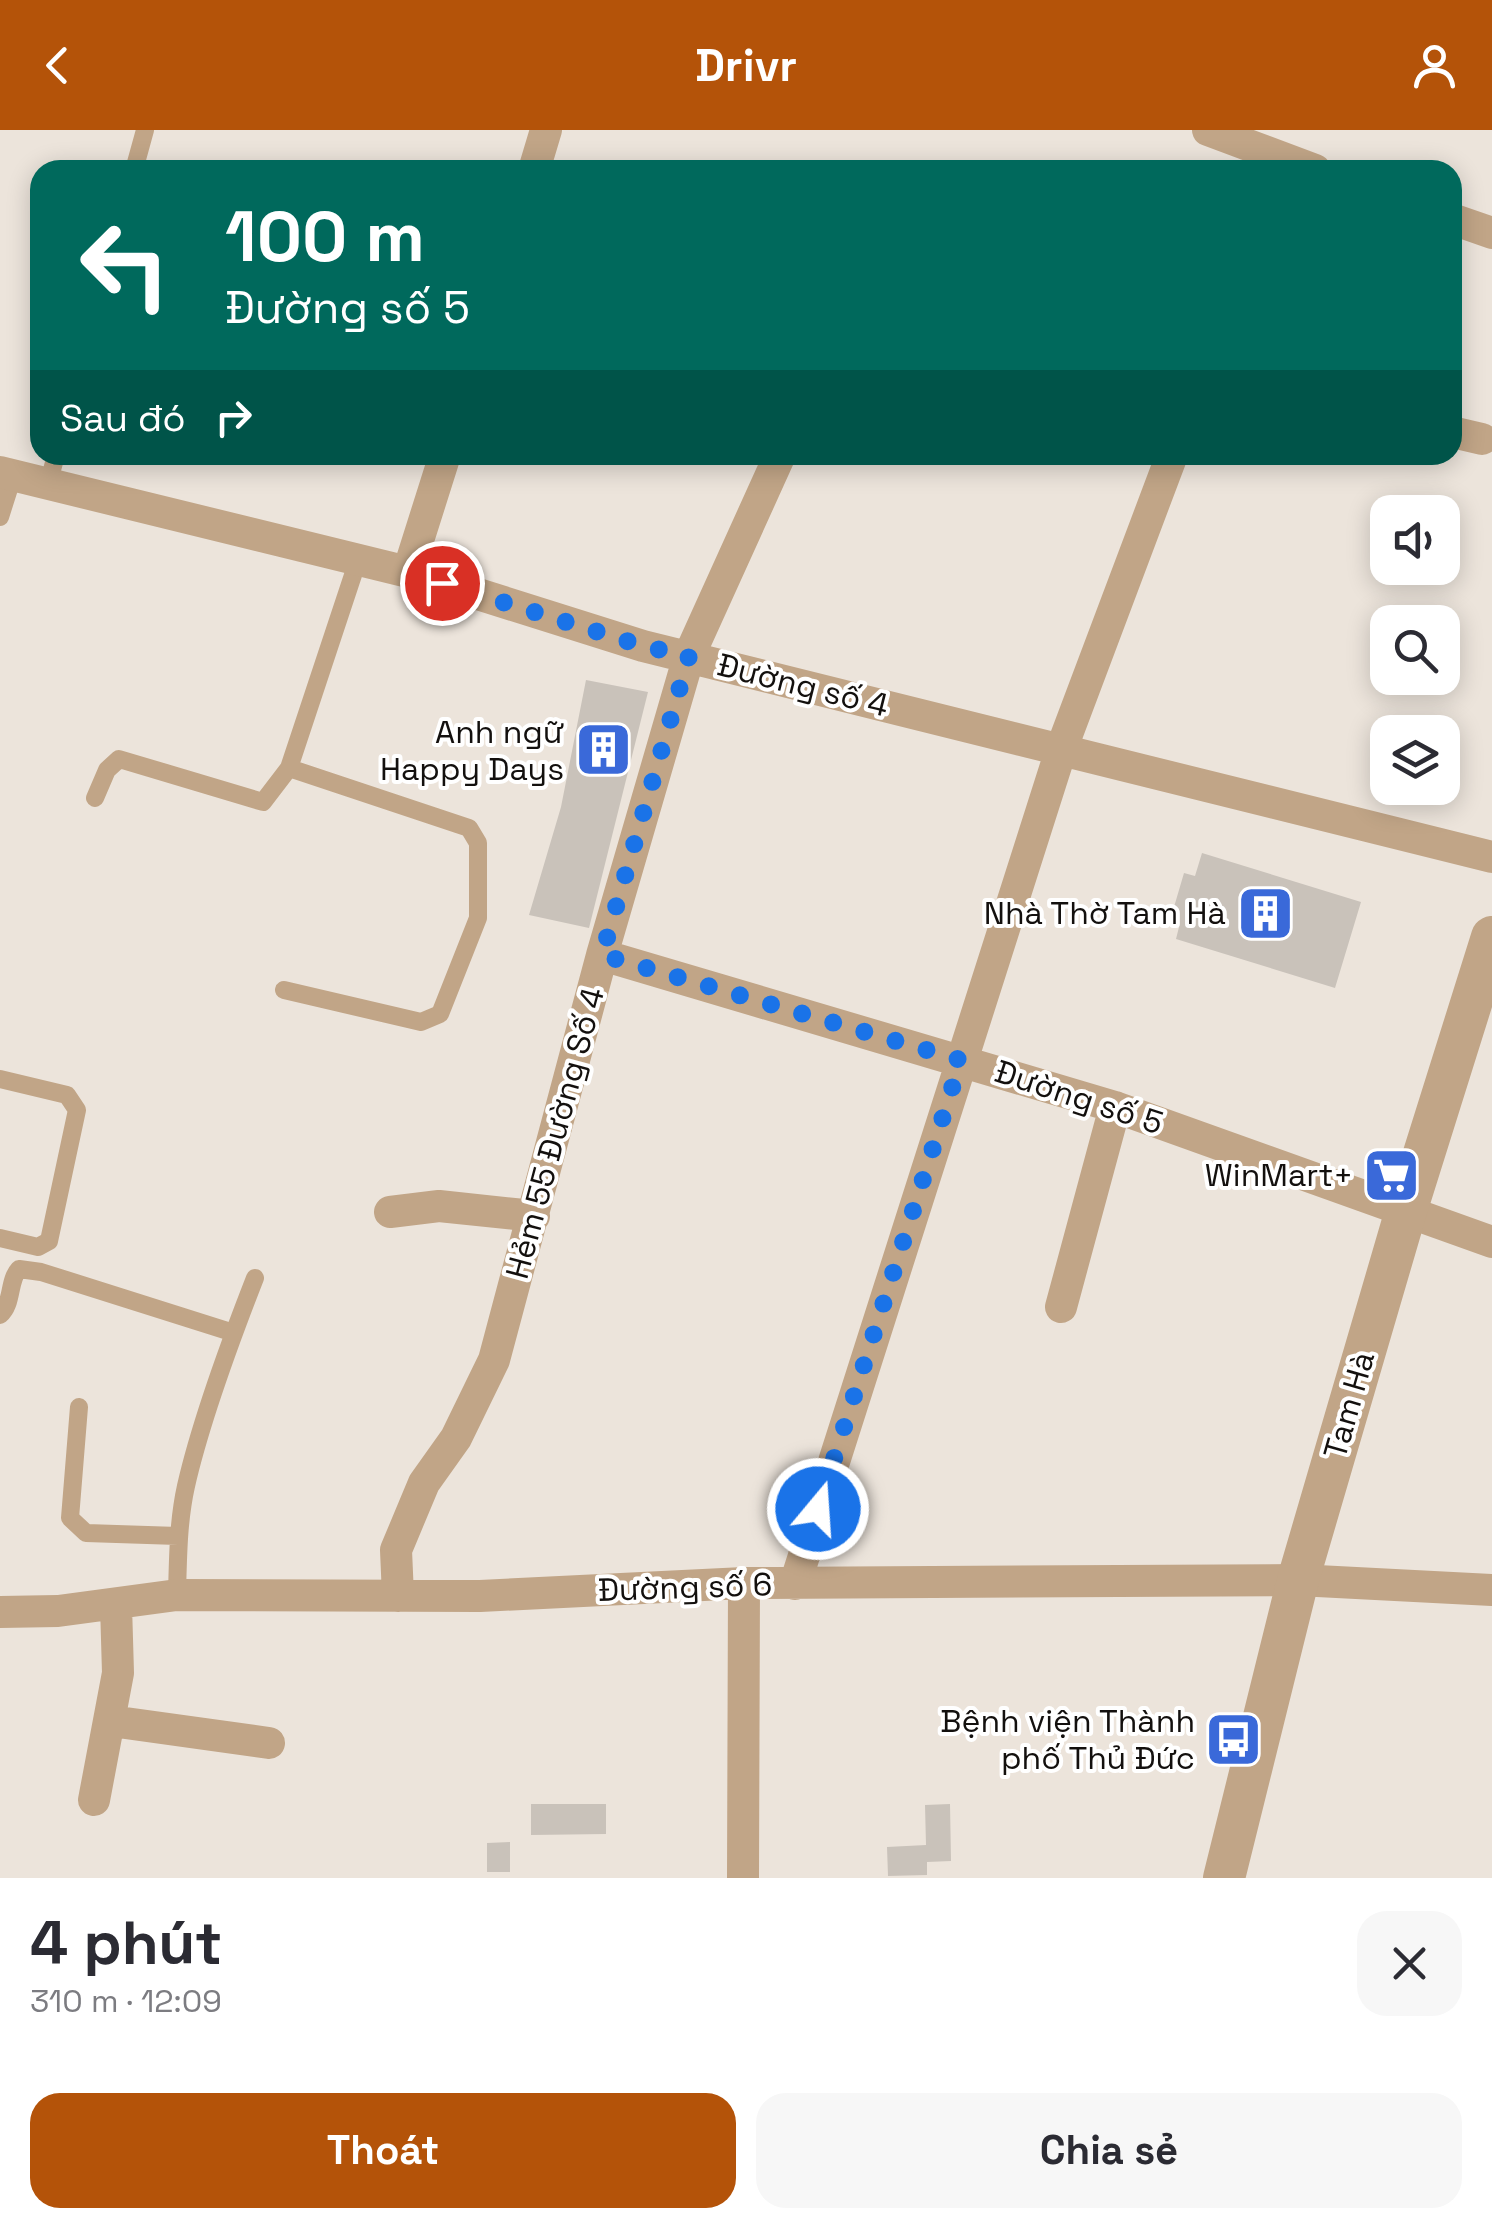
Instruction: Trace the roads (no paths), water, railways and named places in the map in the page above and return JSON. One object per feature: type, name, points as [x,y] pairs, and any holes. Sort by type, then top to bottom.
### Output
[{"type":"street","points":[[537,160],[546,130]]},
{"type":"street","points":[[1208,130],[1279,160]]},
{"type":"street","points":[[1462,222],[1492,232]]},
{"type":"street","points":[[408,572],[441,465]]},
{"type":"street","name":"Hẻm 55 Đường Số 4","points":[[398,1596],[396,1550],[424,1482],[456,1438],[494,1360],[602,955],[689,656],[775,465]]},
{"type":"street","points":[[795,1584],[1061,750],[1168,465]]},
{"type":"street","name":"Đường số 4","points":[[6,474],[52,470],[408,572],[643,646],[1492,857]]},
{"type":"street","name":"Tam Hà","points":[[1224,1878],[1298,1580],[1406,1211],[1492,936]]},
{"type":"street","name":"Đường số 5","points":[[602,955],[1115,1107],[1492,1242]]},
{"type":"street","points":[[1060,1307],[1115,1107]]},
{"type":"street","points":[[390,1212],[439,1206],[534,1216]]},
{"type":"street","name":"Đường số 6","points":[[0,1612],[58,1611],[177,1595],[480,1596],[744,1584],[1298,1580],[1492,1590]]},
{"type":"street","points":[[742,1878],[744,1584]]},
{"type":"street","points":[[94,1800],[118,1672],[116,1605]]},
{"type":"street","points":[[111,1721],[269,1744]]},
{"type":"lane","points":[[137,160],[145,130]]},
{"type":"lane","points":[[0,517],[6,474]]},
{"type":"lane","points":[[95,798],[107,770],[119,759],[262,802],[289,768],[358,560]]},
{"type":"lane","points":[[284,990],[422,1022],[440,1014],[478,918],[478,843],[469,828],[289,768]]},
{"type":"lane","points":[[0,1078],[68,1094],[77,1110],[48,1242],[38,1247],[0,1238]]},
{"type":"lane","points":[[0,1315],[6,1311],[14,1274],[19,1269],[41,1272],[234,1333]]},
{"type":"lane","points":[[177,1595],[178,1536],[186,1486],[254,1278]]},
{"type":"lane","points":[[80,1407],[70,1518],[86,1534],[178,1536]]},
{"type":"place","name":"Anh ngữ Happy Days","points":[[603,750]]},
{"type":"place","name":"Nhà Thờ Tam Hà","points":[[1265,913]]},
{"type":"place","name":"WinMart+","points":[[1392,1175]]},
{"type":"place","name":"Bệnh viện Thành phố Thủ Đức","points":[[1234,1739]]}]
